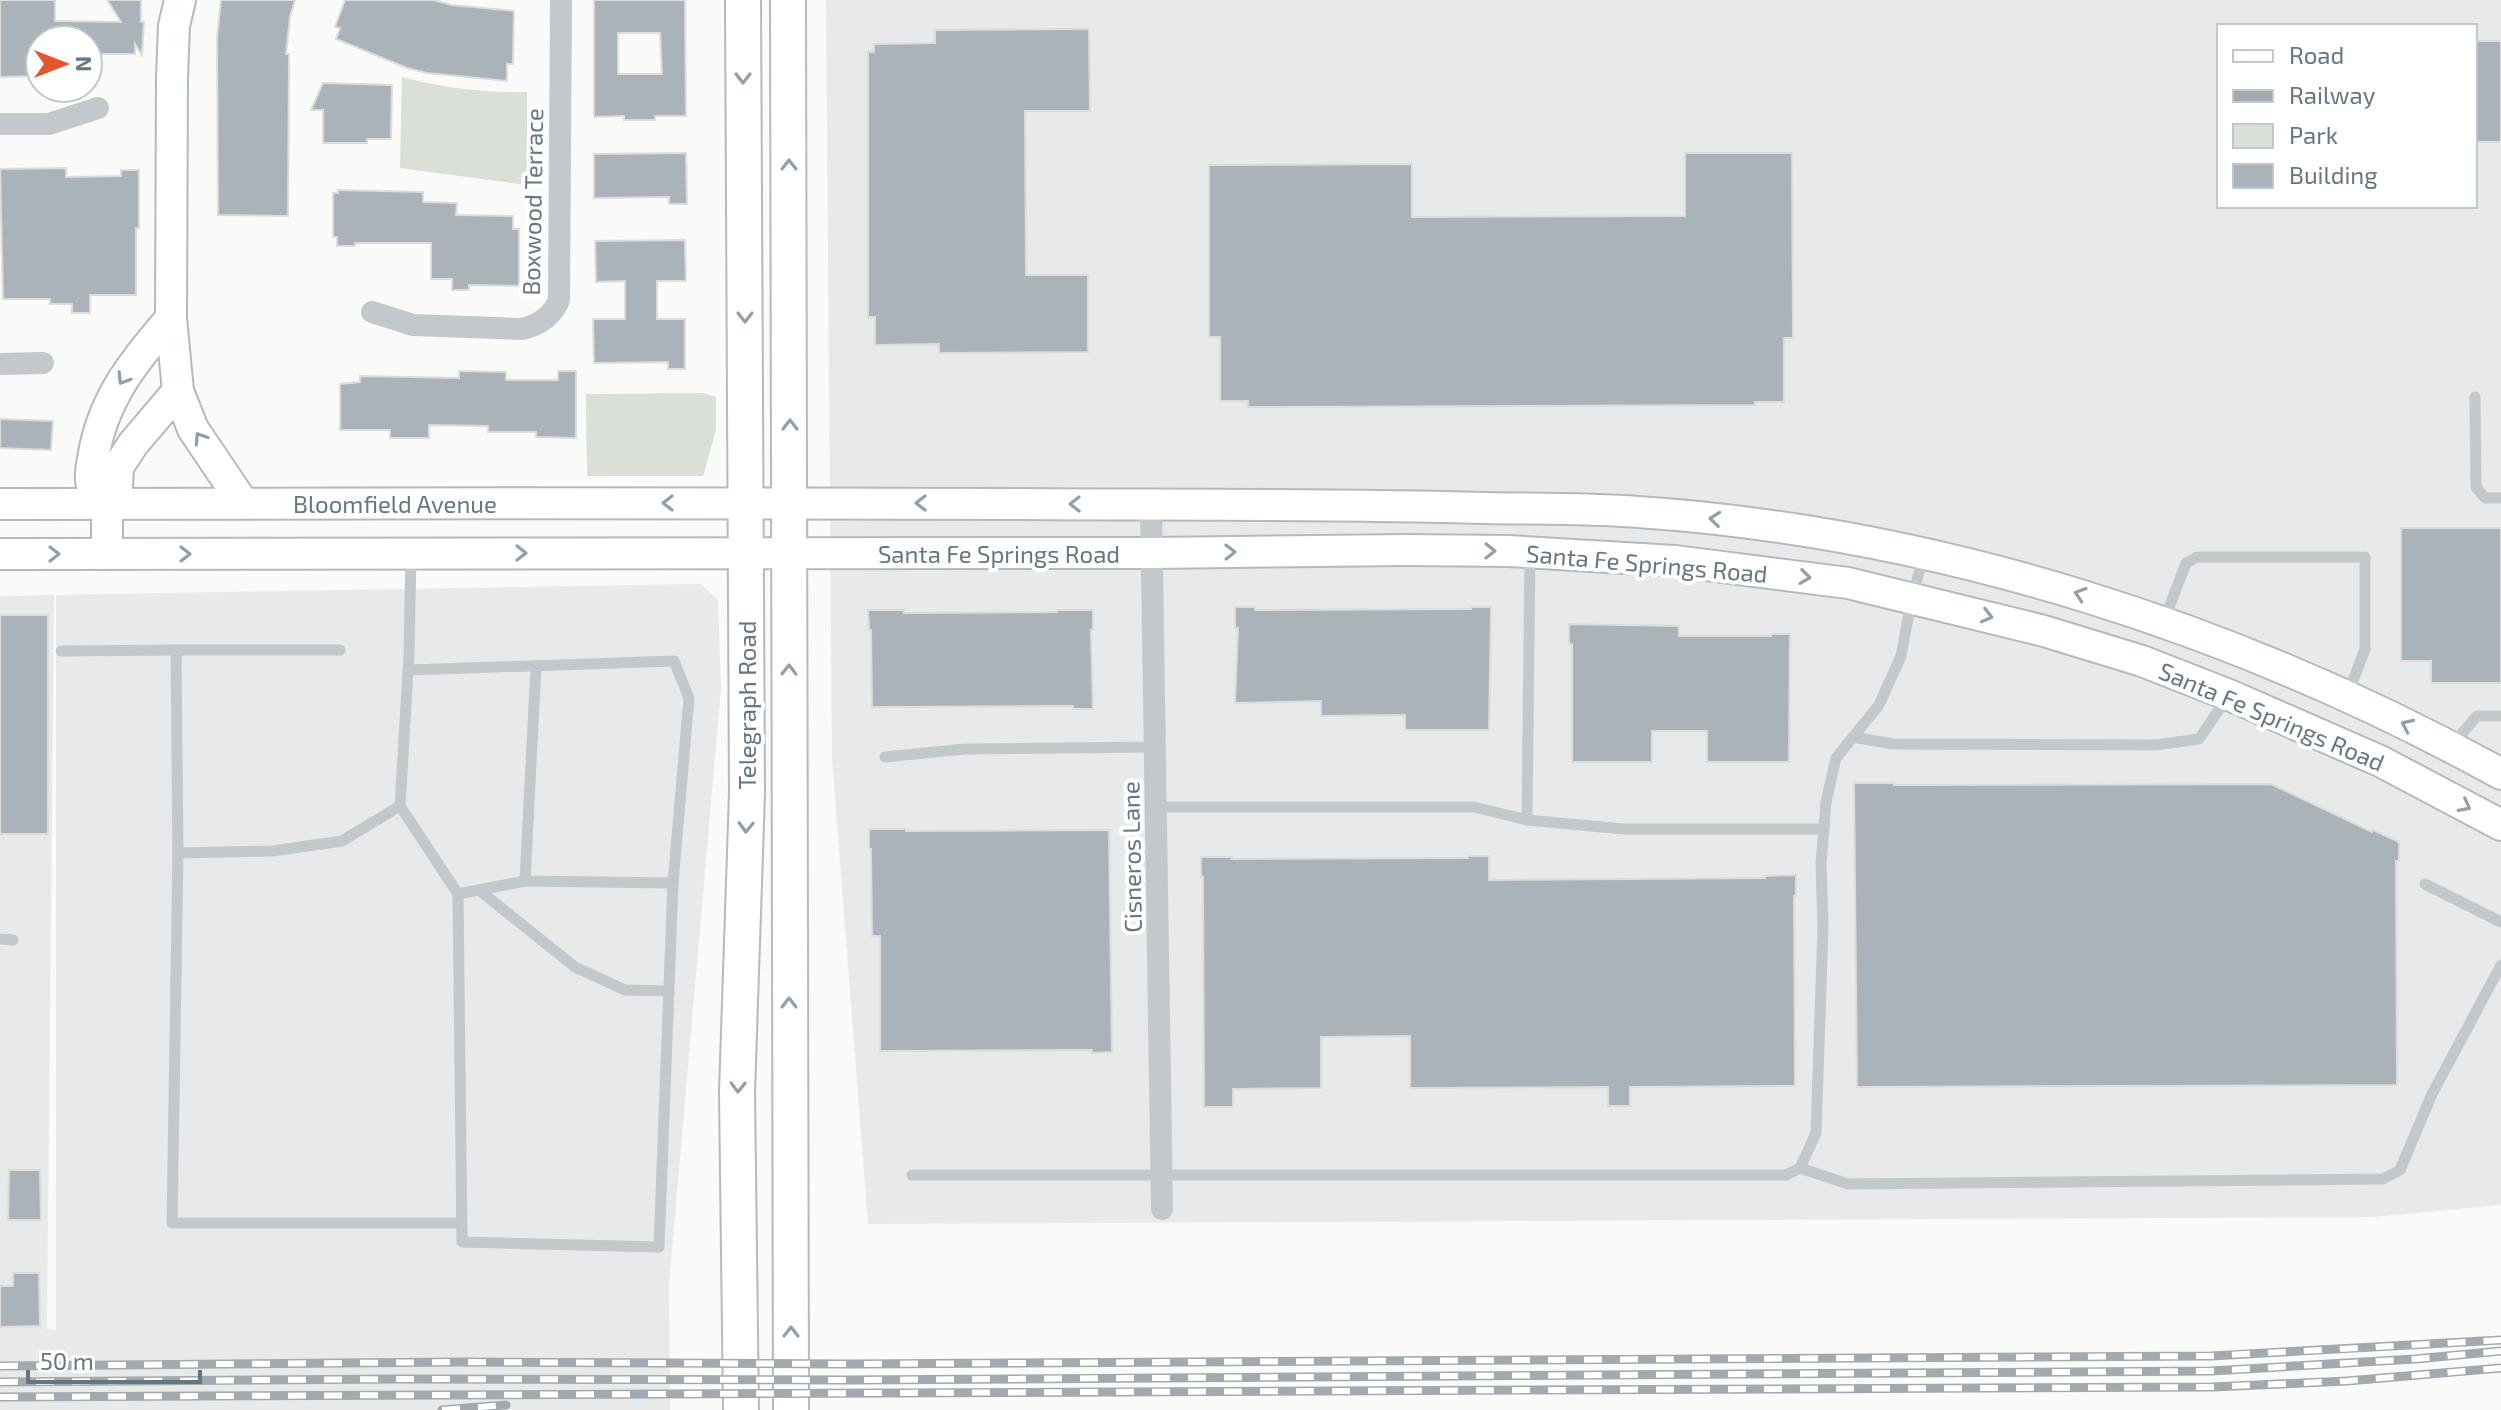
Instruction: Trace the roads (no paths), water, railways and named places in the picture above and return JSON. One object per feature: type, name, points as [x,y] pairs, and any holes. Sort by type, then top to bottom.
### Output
[{"type":"main road","points":[[180,0],[174,26],[172,77],[171,318],[178,391],[193,429],[243,503]]},
{"type":"main road","name":"Telegraph Road","points":[[741,1410],[737,1092],[747,793],[743,0]]},
{"type":"main road","name":"Telegraph Road","points":[[788,0],[791,1410]]},
{"type":"main road","points":[[107,504],[92,488],[96,438],[113,394],[135,359],[171,318]]},
{"type":"main road","points":[[107,554],[107,504],[117,486],[118,467],[133,444],[178,391]]},
{"type":"main road","name":"Bloomfield Avenue","points":[[0,504],[790,503]]},
{"type":"main road","name":"Santa Fe Springs Road","points":[[790,503],[1369,505],[1637,511],[1753,524],[1924,554],[2054,586],[2164,623],[2348,695],[2501,774]]},
{"type":"main road","name":"Santa Fe Springs Road","points":[[746,553],[1530,552],[1675,561],[1848,583],[2044,631],[2142,661],[2380,761],[2501,825]]},
{"type":"main road","name":"Bloomfield Avenue","points":[[0,554],[746,553]]},
{"type":"street","name":"Boxwood Terrace","points":[[372,312],[413,325],[522,329],[534,326],[554,312],[559,300],[561,0]]},
{"type":"street","points":[[0,124],[49,124],[98,108]]},
{"type":"street","points":[[0,364],[43,363]]},
{"type":"street","name":"Cisneros Lane","points":[[1151,504],[1162,1209]]},
{"type":"lane","points":[[2475,397],[2476,487],[2485,498],[2501,498]]},
{"type":"lane","points":[[1527,820],[1530,552]]},
{"type":"lane","points":[[409,670],[674,661],[689,698],[673,883],[659,1247],[462,1242],[458,894],[400,806],[409,670],[411,553]]},
{"type":"lane","points":[[912,1175],[1786,1175],[1800,1168],[1816,1133],[1823,926],[1821,864],[1826,802],[1836,758],[1879,705],[1901,656],[1924,554]]},
{"type":"lane","points":[[2164,623],[2186,563],[2197,557],[2365,557],[2365,649],[2348,695]]},
{"type":"lane","points":[[176,650],[178,853],[172,1223],[461,1223]]},
{"type":"lane","points":[[61,651],[340,650]]},
{"type":"lane","points":[[525,881],[536,666]]},
{"type":"lane","points":[[1853,737],[1893,744],[2156,745],[2199,739],[2229,695]]},
{"type":"lane","points":[[2451,746],[2477,716],[2501,716]]},
{"type":"lane","points":[[885,757],[965,749],[1155,747]]},
{"type":"lane","points":[[178,853],[272,851],[342,841],[400,806]]},
{"type":"lane","points":[[1156,807],[1474,807],[1527,820],[1623,829],[1824,829]]},
{"type":"lane","points":[[458,894],[525,881],[673,883]]},
{"type":"lane","points":[[2425,884],[2501,922]]},
{"type":"lane","points":[[479,890],[575,967],[625,990],[669,991]]},
{"type":"lane","points":[[0,939],[13,940]]},
{"type":"lane","points":[[1800,1168],[1848,1184],[2383,1179],[2400,1170],[2432,1094],[2501,965]]},
{"type":"railway","points":[[0,1366],[2211,1356],[2501,1340]]},
{"type":"railway","points":[[0,1382],[2211,1371],[2501,1351]]},
{"type":"railway","points":[[0,1397],[2212,1387],[2347,1381],[2501,1368]]},
{"type":"railway","points":[[442,1410],[506,1405]]}]
